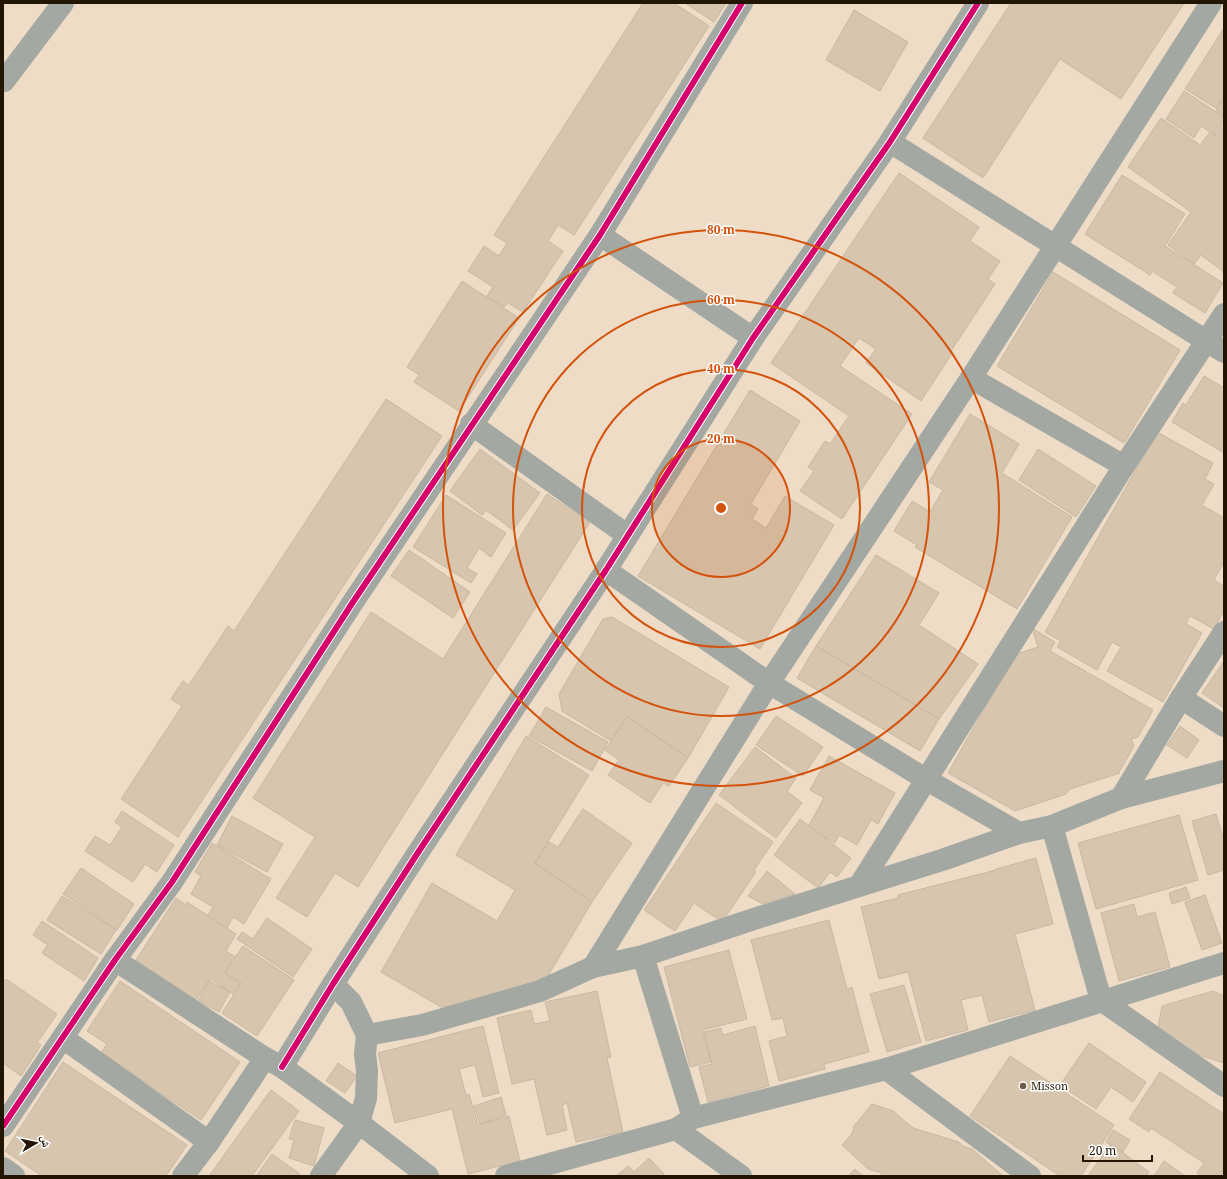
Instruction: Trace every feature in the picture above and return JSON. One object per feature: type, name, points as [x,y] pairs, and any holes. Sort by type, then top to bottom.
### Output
[{"type":"street","points":[[4,81],[63,3]]},
{"type":"street","points":[[3,1126],[115,960],[172,882],[353,602],[600,235],[742,3]]},
{"type":"street","points":[[183,1176],[273,1063],[333,984],[419,851],[606,570],[753,338],[890,142],[978,3]]},
{"type":"street","points":[[593,967],[769,683],[971,378],[1211,3]]},
{"type":"street","points":[[890,142],[1215,347]]},
{"type":"street","points":[[600,235],[753,338]]},
{"type":"street","points":[[859,886],[1124,466],[1215,347],[1224,314]]},
{"type":"street","points":[[971,378],[1124,466]]},
{"type":"street","points":[[472,424],[627,535]]},
{"type":"street","points":[[606,570],[769,683],[927,780],[1019,833]]},
{"type":"street","points":[[1121,798],[1181,698],[1224,632]]},
{"type":"street","points":[[1181,698],[1224,726]]},
{"type":"street","points":[[367,1035],[422,1025],[540,991],[593,967],[644,956],[942,860],[1019,833],[1052,826],[1121,798],[1224,771]]},
{"type":"street","points":[[1052,826],[1101,1000],[1224,1086]]},
{"type":"street","points":[[644,956],[685,1123],[741,1176]]},
{"type":"street","points":[[115,960],[273,1063],[359,1123],[428,1176]]},
{"type":"street","points":[[506,1176],[685,1123],[886,1069],[1101,1000],[1224,963]]},
{"type":"street","points":[[321,1176],[359,1123],[366,1098],[367,1071],[365,1054],[367,1035],[351,1002],[333,984]]},
{"type":"street","points":[[63,1038],[209,1142]]},
{"type":"street","points":[[886,1069],[1030,1176]]},
{"type":"street","points":[[3,1168],[14,1176]]},
{"type":"building","points":[[643,3],[674,3],[709,26],[574,235],[558,225],[548,241],[563,251],[523,312],[508,303],[504,307],[487,296],[493,287],[468,271],[484,246],[499,256],[507,243],[494,235]]},
{"type":"building","points":[[685,3],[726,3],[714,22]]},
{"type":"building","points":[[1011,3],[1184,3],[1121,99],[1060,59],[983,178],[923,138]]},
{"type":"building","points":[[854,10],[908,42],[880,91],[826,60]]},
{"type":"building","points":[[1224,28],[1224,102],[1221,100],[1216,108],[1185,89]]},
{"type":"building","points":[[1184,91],[1224,117],[1224,121],[1215,135],[1201,126],[1194,138],[1166,119]]},
{"type":"building","points":[[1221,102],[1224,103],[1224,116],[1216,110]]},
{"type":"building","points":[[1161,118],[1200,145],[1210,132],[1216,136],[1224,125],[1224,272],[1201,255],[1194,264],[1168,245],[1191,212],[1128,167]]},
{"type":"building","points":[[899,173],[979,227],[970,241],[1000,261],[988,279],[995,284],[951,351],[953,352],[921,401],[866,363],[876,349],[859,338],[840,366],[912,414],[842,519],[800,491],[814,471],[808,467],[825,441],[830,444],[849,416],[771,363]]},
{"type":"building","points":[[1122,175],[1185,214],[1165,246],[1223,283],[1205,313],[1173,293],[1177,287],[1152,271],[1150,275],[1085,234]]},
{"type":"building","points":[[1053,272],[1180,350],[1124,443],[997,366]]},
{"type":"building","points":[[462,281],[519,318],[459,411],[414,382],[419,375],[407,367]]},
{"type":"building","points":[[1204,376],[1224,388],[1224,453],[1172,422],[1183,403],[1186,405]]},
{"type":"building","points":[[750,390],[800,421],[751,504],[758,509],[752,519],[766,528],[785,496],[834,525],[760,649],[638,576]]},
{"type":"building","points":[[386,399],[442,436],[178,837],[121,799],[182,706],[171,699],[183,681],[189,685],[228,626],[234,631]]},
{"type":"building","points":[[970,414],[1019,444],[1002,473],[1072,517],[1017,609],[915,547],[917,545],[894,531],[912,501],[930,512],[943,490],[929,482]]},
{"type":"building","points":[[1157,432],[1213,463],[1205,479],[1214,484],[1202,505],[1224,518],[1224,562],[1214,580],[1224,586],[1224,610],[1214,629],[1190,616],[1186,624],[1202,633],[1163,702],[1107,671],[1121,647],[1112,642],[1097,670],[1057,647],[1061,641],[1045,632]]},
{"type":"building","points":[[480,449],[540,493],[513,530],[486,510],[482,515],[450,491]]},
{"type":"building","points":[[1038,449],[1096,486],[1076,517],[1019,480]]},
{"type":"building","points":[[547,494],[590,522],[358,887],[335,873],[307,917],[276,898],[315,837],[253,798],[371,612],[443,659]]},
{"type":"building","points":[[446,495],[506,533],[491,557],[479,548],[467,568],[477,574],[471,583],[413,547]]},
{"type":"building","points":[[409,550],[470,592],[453,618],[391,576]]},
{"type":"building","points":[[876,555],[939,593],[919,625],[978,664],[939,719],[816,646]]},
{"type":"building","points":[[612,617],[729,687],[688,758],[627,717],[611,741],[562,711],[559,694],[603,619]]},
{"type":"building","points":[[1032,628],[1055,642],[1050,651],[1153,710],[1138,737],[1131,739],[1134,746],[1119,772],[1120,773],[1070,789],[1066,794],[1015,811],[948,773],[992,695],[1007,657],[1038,647]]},
{"type":"building","points":[[816,646],[939,719],[920,751],[797,678]]},
{"type":"building","points":[[1224,661],[1224,708],[1202,693]]},
{"type":"building","points":[[546,707],[608,742],[592,771],[529,736]]},
{"type":"building","points":[[776,716],[823,747],[803,776],[756,745]]},
{"type":"building","points":[[627,717],[688,758],[669,786],[663,783],[650,803],[608,775],[619,760],[605,750]]},
{"type":"building","points":[[1180,726],[1199,740],[1187,758],[1167,745]]},
{"type":"building","points":[[526,736],[589,775],[535,863],[592,902],[545,981],[460,1005],[441,1007],[381,972],[432,883],[497,921],[515,890],[456,855]]},
{"type":"building","points":[[755,747],[796,778],[787,791],[802,803],[776,838],[719,795]]},
{"type":"building","points":[[829,756],[895,793],[878,824],[871,820],[857,845],[839,835],[835,843],[808,827],[824,798],[810,790]]},
{"type":"building","points":[[716,803],[773,842],[754,870],[756,872],[722,922],[694,903],[675,931],[644,910]]},
{"type":"building","points":[[583,809],[632,843],[592,902],[535,863],[549,842],[558,847]]},
{"type":"building","points":[[122,811],[174,845],[157,872],[145,864],[133,882],[85,851],[95,836],[110,845],[122,827],[115,822]]},
{"type":"building","points":[[1216,814],[1224,841],[1224,870],[1208,875],[1192,821]]},
{"type":"building","points":[[1179,815],[1198,880],[1096,909],[1078,843]]},
{"type":"building","points":[[232,816],[283,844],[267,872],[217,845]]},
{"type":"building","points":[[800,819],[851,858],[837,877],[830,872],[818,888],[774,855]]},
{"type":"building","points":[[212,843],[271,879],[244,924],[233,917],[226,930],[206,918],[213,907],[191,894],[201,876],[195,872]]},
{"type":"building","points":[[1036,858],[1053,924],[1015,934],[1035,1010],[989,1022],[982,995],[961,1000],[968,1030],[926,1041],[908,972],[879,979],[861,907],[898,898],[898,895],[996,870]]},
{"type":"building","points":[[81,868],[134,904],[117,930],[63,894]]},
{"type":"building","points":[[767,871],[795,894],[763,904],[748,896]]},
{"type":"building","points":[[1186,887],[1190,898],[1172,904],[1169,893]]},
{"type":"building","points":[[1205,895],[1222,943],[1202,950],[1185,902]]},
{"type":"building","points":[[62,896],[116,930],[101,954],[47,920]]},
{"type":"building","points":[[176,898],[186,905],[187,902],[236,934],[226,951],[237,958],[226,974],[242,985],[235,995],[210,979],[196,1000],[136,960]]},
{"type":"building","points":[[1134,904],[1137,917],[1155,912],[1170,967],[1119,981],[1101,913]]},
{"type":"building","points":[[267,918],[312,949],[293,977],[237,939],[242,932],[253,939]]},
{"type":"building","points":[[829,920],[847,989],[852,987],[869,1052],[824,1064],[825,1069],[779,1081],[769,1041],[787,1036],[783,1018],[772,1020],[751,940]]},
{"type":"building","points":[[42,921],[98,958],[84,981],[42,953],[48,945],[33,935]]},
{"type":"building","points":[[243,946],[294,980],[257,1036],[222,1013],[241,983],[225,972]]},
{"type":"building","points":[[729,950],[747,1019],[702,1030],[711,1062],[690,1067],[664,967]]},
{"type":"building","points":[[6,979],[57,1014],[37,1043],[41,1045],[21,1076],[3,1063],[3,983]]},
{"type":"building","points":[[120,981],[240,1062],[201,1120],[101,1053],[107,1044],[87,1031]]},
{"type":"building","points":[[209,981],[230,992],[219,1012],[198,1001]]},
{"type":"building","points":[[904,985],[921,1042],[887,1052],[870,994]]},
{"type":"building","points":[[597,991],[611,1057],[607,1058],[623,1132],[576,1142],[567,1103],[562,1105],[567,1130],[547,1135],[534,1079],[512,1084],[497,1018],[531,1010],[534,1024],[550,1021],[545,1002]]},
{"type":"building","points":[[1213,991],[1224,996],[1224,1063],[1195,1054],[1158,1028],[1162,1006]]},
{"type":"building","points":[[483,1026],[499,1093],[483,1097],[475,1065],[459,1069],[466,1095],[469,1094],[478,1125],[509,1116],[520,1161],[468,1174],[452,1109],[395,1123],[378,1053]]},
{"type":"building","points":[[755,1026],[769,1086],[708,1102],[699,1067],[712,1064],[704,1032],[721,1028],[723,1035]]},
{"type":"building","points":[[1089,1043],[1146,1082],[1133,1102],[1111,1087],[1096,1109],[1060,1085]]},
{"type":"building","name":"Misson","points":[[1010,1056],[1114,1125],[1081,1176],[1060,1176],[970,1116]]},
{"type":"building","points":[[63,1062],[187,1145],[166,1176],[42,1176],[5,1151]]},
{"type":"building","points":[[338,1063],[357,1076],[345,1093],[326,1081]]},
{"type":"building","points":[[1160,1072],[1224,1114],[1224,1176],[1201,1176],[1197,1173],[1204,1163],[1151,1128],[1149,1132],[1129,1119]]},
{"type":"building","points":[[271,1090],[299,1111],[252,1176],[209,1176]]},
{"type":"building","points":[[501,1097],[506,1115],[480,1124],[474,1106]]},
{"type":"building","points":[[872,1104],[893,1111],[913,1128],[959,1142],[963,1146],[972,1149],[1003,1176],[881,1176],[882,1173],[868,1169],[842,1145],[852,1134],[854,1126]]},
{"type":"building","points":[[295,1120],[324,1128],[314,1166],[289,1158],[294,1140],[289,1139]]},
{"type":"building","points":[[1113,1130],[1130,1140],[1123,1152],[1106,1142]]},
{"type":"building","points":[[1111,1144],[1149,1172],[1146,1176],[1088,1176]]},
{"type":"building","points":[[272,1154],[300,1174],[299,1176],[257,1175]]},
{"type":"building","points":[[649,1158],[664,1174],[662,1176],[616,1176],[628,1166],[634,1172]]},
{"type":"building","points":[[1164,1161],[1185,1176],[1154,1176]]},
{"type":"building","points":[[855,1169],[863,1176],[848,1176]]},
{"type":"cycle path","points":[[3,1126],[115,960],[172,882],[353,602],[600,235],[742,3]]},
{"type":"cycle path","points":[[282,1067],[333,984],[419,851],[606,570],[753,338],[890,142],[978,3]]},
{"type":"place","name":"Misson","points":[[1023,1086]]}]
